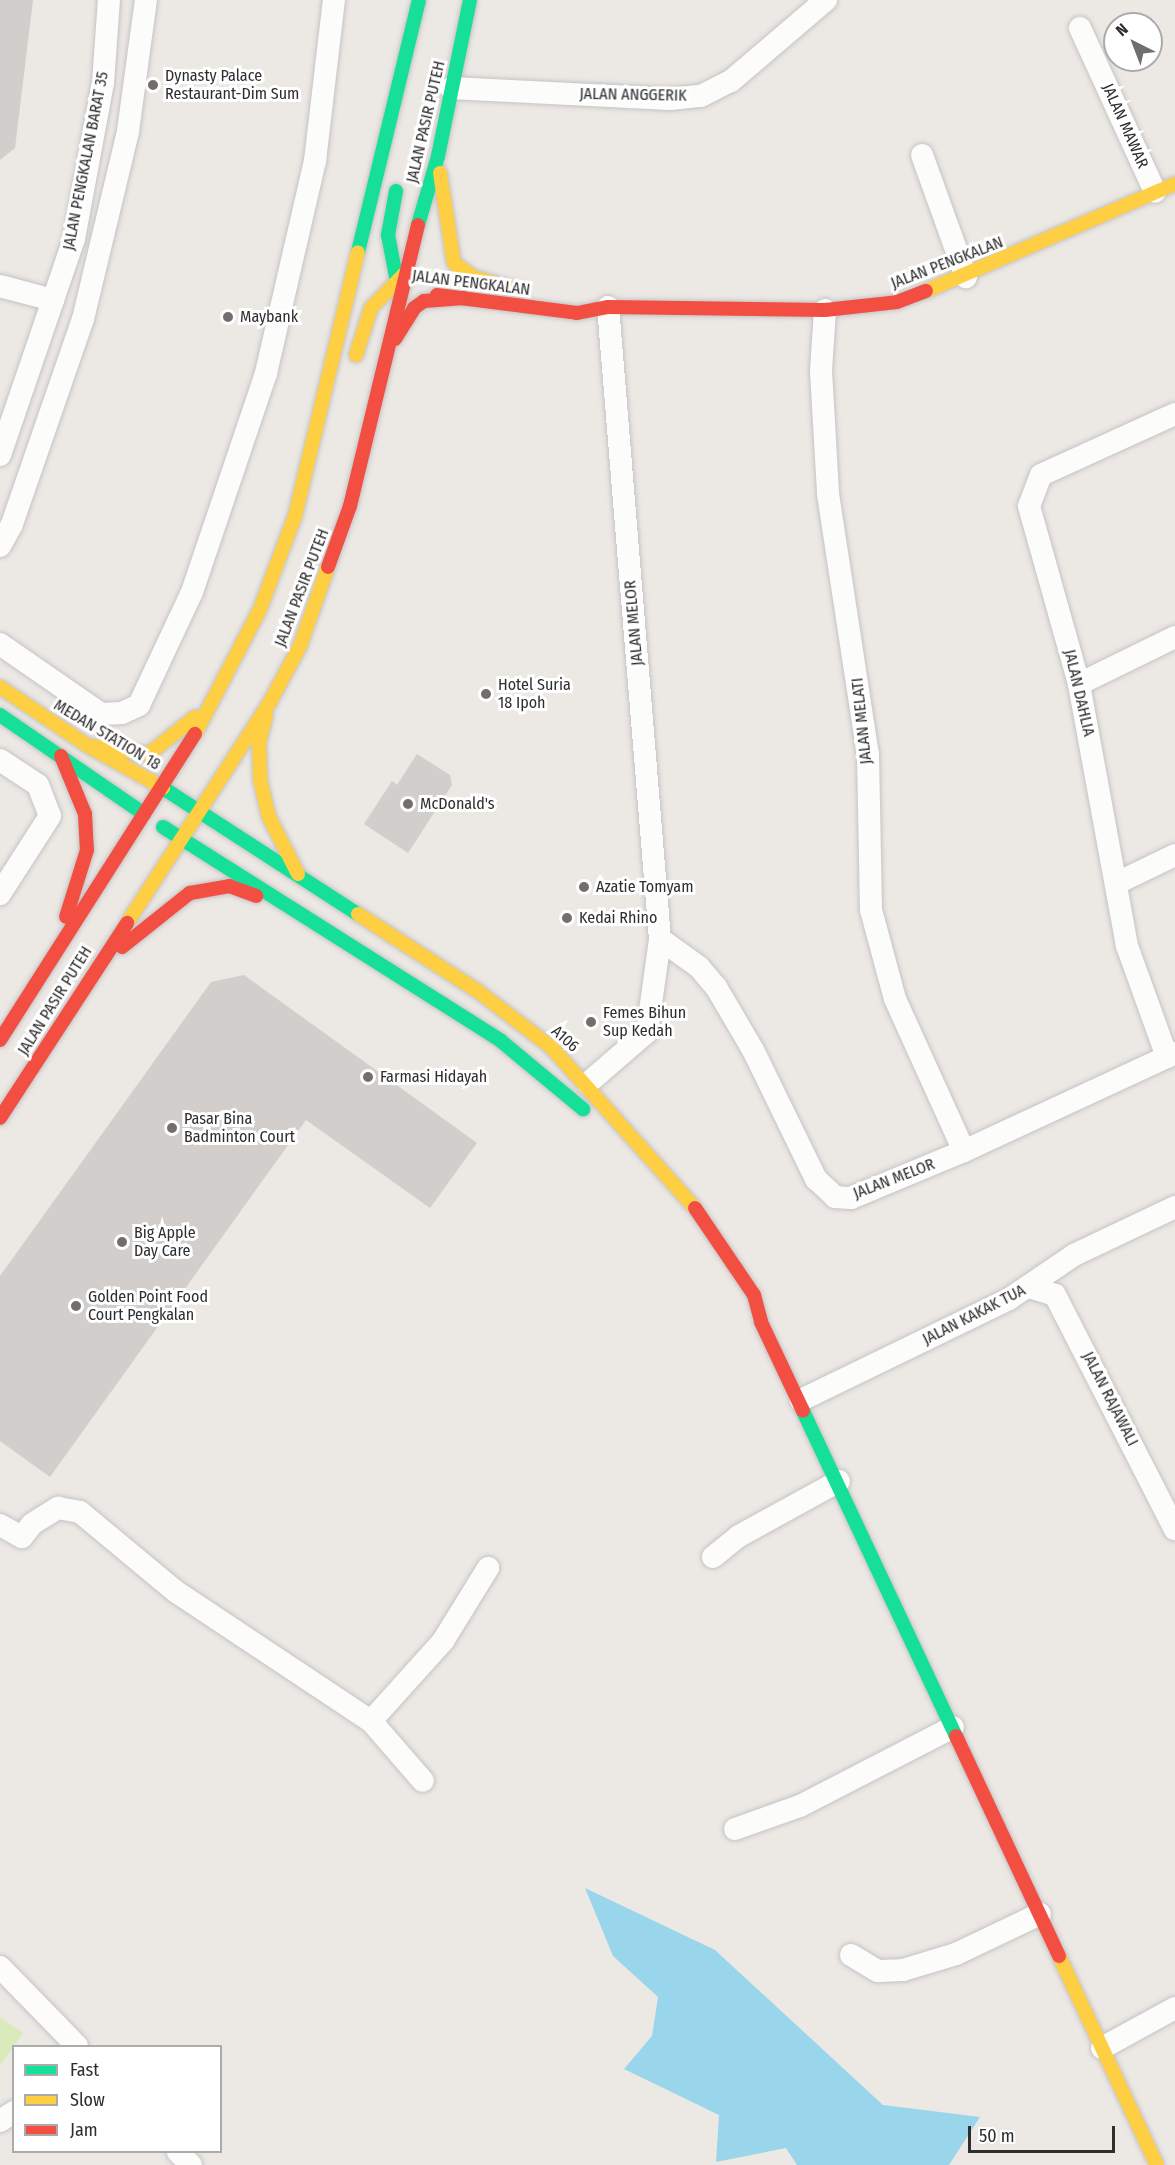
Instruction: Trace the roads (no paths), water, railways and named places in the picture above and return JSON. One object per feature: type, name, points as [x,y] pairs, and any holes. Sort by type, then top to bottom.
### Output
[{"type":"main road","name":"JALAN PASIR PUTEH","points":[[0,1040],[144,814],[163,788],[220,692],[260,609],[295,516],[419,0]]},
{"type":"main road","points":[[415,86],[430,0]]},
{"type":"main road","name":"JALAN PASIR PUTEH","points":[[0,1118],[89,976],[270,702],[300,646],[330,569],[400,282],[438,156],[470,0]]},
{"type":"main road","points":[[438,156],[454,263],[473,277],[519,291]]},
{"type":"main road","points":[[352,368],[371,308],[400,282],[388,236],[398,178]]},
{"type":"main road","name":"JALAN PENGKALAN","points":[[400,282],[464,298],[577,313],[608,307],[825,310],[897,302],[966,278],[1165,188]]},
{"type":"main road","name":"JALAN PENGKALAN","points":[[400,282],[427,277]]},
{"type":"main road","name":"JALAN PENGKALAN","points":[[450,280],[590,299],[608,307]]},
{"type":"main road","points":[[384,355],[414,308],[424,302],[464,298]]},
{"type":"main road","points":[[295,516],[337,411]]},
{"type":"main road","name":"MEDAN STATION 18","points":[[0,687],[88,746],[163,788],[298,874]]},
{"type":"main road","points":[[88,746],[149,754],[181,731],[220,692]]},
{"type":"main road","points":[[270,702],[259,743],[260,779],[269,817],[298,874]]},
{"type":"main road","points":[[0,715],[275,902],[501,1041],[559,1085],[590,1116]]},
{"type":"main road","points":[[55,953],[87,849],[85,814],[61,756]]},
{"type":"main road","name":"A106","points":[[298,874],[518,1021],[588,1083],[697,1210],[754,1295],[761,1322]]},
{"type":"main road","points":[[89,976],[190,893],[229,886],[275,902]]},
{"type":"main road","points":[[614,1142],[688,1218],[761,1322],[801,1400],[1157,2165]]},
{"type":"street","name":"JALAN PENGKALAN BARAT 35","points":[[0,455],[74,238],[96,123],[109,0]]},
{"type":"street","points":[[0,546],[6,522],[83,319],[128,131],[146,0]]},
{"type":"street","points":[[0,644],[101,714],[122,713],[139,705],[192,592],[266,373],[315,161],[334,0]]},
{"type":"street","name":"JALAN ANGGERIK","points":[[451,88],[670,99],[701,96],[731,81],[820,2]]},
{"type":"street","name":"JALAN MAWAR","points":[[1080,28],[1165,188]]},
{"type":"street","points":[[96,123],[128,131]]},
{"type":"street","points":[[922,155],[966,278]]},
{"type":"street","points":[[0,286],[53,300]]},
{"type":"street","name":"JALAN MELOR","points":[[588,1083],[647,1032],[660,939],[608,307]]},
{"type":"street","name":"JALAN MELATI","points":[[825,310],[821,371],[828,494],[868,754],[871,910],[895,999],[964,1151]]},
{"type":"street","name":"JALAN DAHLIA","points":[[1171,1055],[1127,946],[1079,684],[1029,506],[1033,488],[1041,475],[1175,414]]},
{"type":"street","points":[[1079,684],[1175,637]]},
{"type":"street","points":[[0,760],[38,785],[50,816],[0,894]]},
{"type":"street","points":[[1116,883],[1175,855]]},
{"type":"street","name":"JALAN MELOR","points":[[660,939],[699,967],[716,987],[753,1050],[816,1179],[835,1197],[851,1198],[964,1151],[1171,1055]]},
{"type":"street","name":"JALAN KAKAK TUA","points":[[801,1400],[1029,1287],[1074,1255],[1175,1207]]},
{"type":"street","name":"JALAN RAJAWALI","points":[[1029,1287],[1055,1295],[1175,1529]]},
{"type":"street","points":[[713,1557],[739,1536],[839,1481]]},
{"type":"street","points":[[1,1524],[22,1537],[32,1524],[58,1509],[80,1512],[175,1591],[371,1721],[423,1781]]},
{"type":"street","points":[[371,1721],[442,1641],[488,1568]]},
{"type":"street","points":[[735,1829],[800,1806],[953,1727]]},
{"type":"street","points":[[851,1956],[878,1971],[903,1970],[956,1954],[1040,1914]]},
{"type":"street","points":[[0,1967],[75,2045]]},
{"type":"street","points":[[1102,2048],[1175,2008]]},
{"type":"street","points":[[180,2153],[191,2165]]},
{"type":"water","points":[[585,1888],[715,1950],[883,2105],[980,2117],[949,2165],[797,2165],[786,2148],[716,2162],[719,2115],[624,2069],[652,2036],[658,1997],[613,1956]]},
{"type":"place","name":"Dynasty Palace Restaurant-Dim Sum","points":[[153,85]]},
{"type":"place","name":"Maybank","points":[[228,317]]},
{"type":"place","name":"Hotel Suria 18 Ipoh","points":[[486,694]]},
{"type":"place","name":"McDonald's","points":[[408,804]]},
{"type":"place","name":"Azatie Tomyam","points":[[584,887]]},
{"type":"place","name":"Kedai Rhino","points":[[567,918]]},
{"type":"place","name":"Femes Bihun Sup Kedah","points":[[591,1022]]},
{"type":"place","name":"Farmasi Hidayah","points":[[368,1077]]},
{"type":"place","name":"Pasar Bina Badminton Court","points":[[172,1128]]},
{"type":"place","name":"Big Apple Day Care","points":[[122,1242]]},
{"type":"place","name":"Golden Point Food Court Pengkalan","points":[[76,1306]]}]
